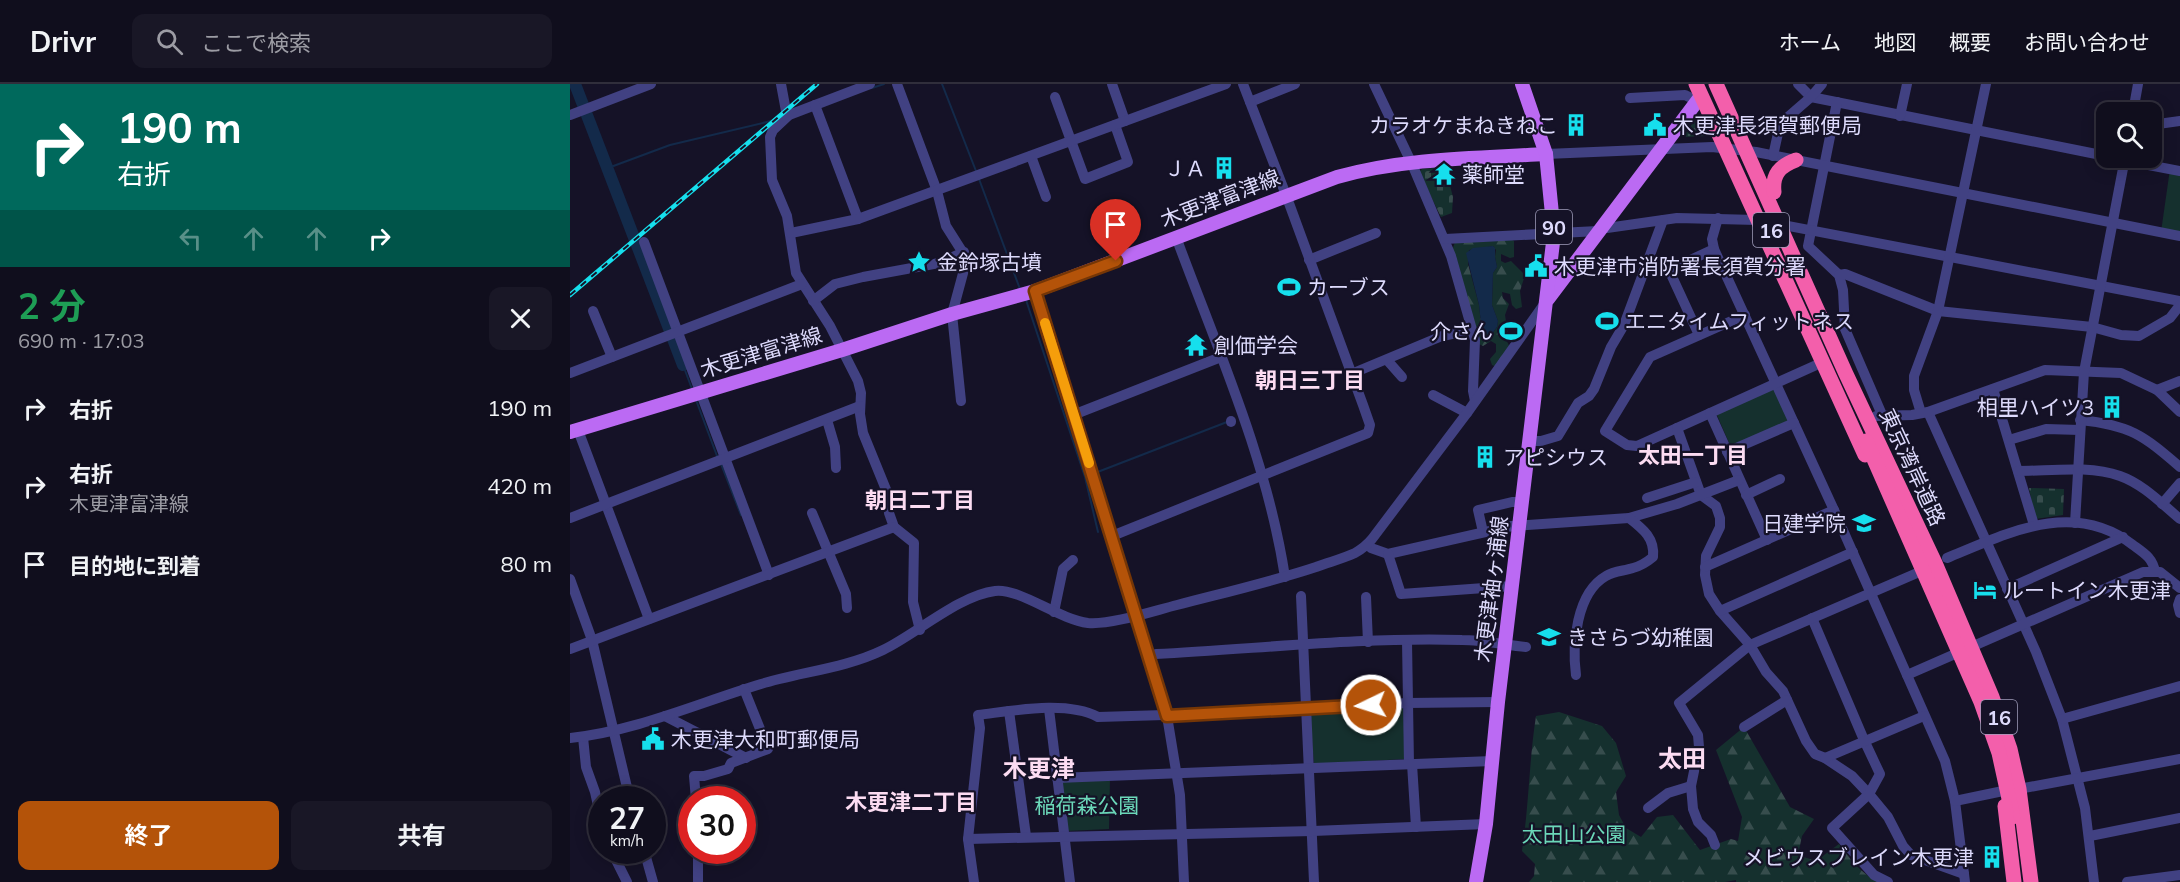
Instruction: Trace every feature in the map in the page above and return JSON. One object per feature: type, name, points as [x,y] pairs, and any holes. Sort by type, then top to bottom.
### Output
[{"type":"highway","name":"東京湾岸道路","points":[[1716,84],[1842,376]]},
{"type":"highway","name":"16","points":[[1725,84],[1788,225],[1879,416],[1921,520],[1931,562]]},
{"type":"highway","name":"東京湾岸道路","points":[[1702,90],[1931,562],[1966,650],[1999,753],[2019,819],[2031,882]]},
{"type":"highway","name":"16","points":[[1702,90],[1757,220],[1892,514],[1931,562]]},
{"type":"highway","points":[[1774,192],[1773,179],[1776,173],[1796,160]]},
{"type":"highway","name":"東京湾岸道路","points":[[1966,650],[1996,707],[2010,748],[2019,789],[2022,882]]},
{"type":"highway","name":"16","points":[[1999,753],[2014,882]]},
{"type":"highway","name":"16","points":[[2019,789],[2027,799],[2029,807],[2039,882]]},
{"type":"main road","points":[[1522,84],[1546,154]]},
{"type":"main road","name":"90","points":[[1547,301],[1661,150],[1702,90]]},
{"type":"main road","name":"木更津富津線","points":[[574,431],[842,350],[952,314],[1035,291],[1286,195],[1355,172],[1412,164],[1546,154]]},
{"type":"main road","name":"90","points":[[1546,154],[1554,234],[1547,301]]},
{"type":"main road","name":"木更津袖ヶ浦線","points":[[1476,882],[1486,824],[1498,702],[1547,301]]},
{"type":"street","points":[[570,115],[651,84]]},
{"type":"street","points":[[781,84],[786,111],[789,115]]},
{"type":"street","points":[[870,84],[789,115],[770,137],[772,180],[787,216],[796,273],[830,326],[858,381],[861,393],[863,433],[887,492],[889,513],[894,527],[914,543],[913,602],[920,630]]},
{"type":"street","points":[[897,84],[937,191],[946,226],[964,252],[965,266],[952,314],[961,401]]},
{"type":"street","points":[[1055,97],[1085,179],[1128,162],[1112,84]]},
{"type":"street","points":[[791,233],[858,219],[1071,142],[1196,89],[1226,84]]},
{"type":"street","points":[[1112,536],[1368,433],[1370,425],[1352,374],[1242,84]]},
{"type":"street","points":[[1250,102],[1295,84]]},
{"type":"street","points":[[1374,84],[1445,239],[1474,340],[1473,391],[1475,401]]},
{"type":"street","points":[[1798,84],[1811,97],[2096,154]]},
{"type":"street","points":[[1773,156],[1780,124],[1811,97],[1822,84]]},
{"type":"street","points":[[1900,116],[1907,84]]},
{"type":"street","points":[[1986,84],[1974,131],[1938,311],[1914,376],[1914,390],[2023,624],[2062,719],[2078,778],[2090,836],[2094,882]]},
{"type":"street","points":[[2135,102],[2138,84]]},
{"type":"street","points":[[1630,98],[1685,95],[1702,90]]},
{"type":"street","points":[[1837,102],[1808,246],[1839,275],[1843,290],[1845,329],[1879,416],[1925,413],[2045,370],[2121,374],[2157,390],[2180,412]]},
{"type":"street","points":[[815,105],[858,219]]},
{"type":"street","points":[[2162,123],[2180,121]]},
{"type":"street","points":[[1546,154],[1712,147],[1756,152],[2180,236]]},
{"type":"street","points":[[1031,156],[1046,196]]},
{"type":"street","points":[[2162,167],[2180,171]]},
{"type":"street","points":[[2075,523],[2084,372],[2123,168]]},
{"type":"street","points":[[1445,239],[1554,234],[1663,220],[1718,218],[1757,220],[2180,303],[2170,318],[2139,336],[2121,335],[2092,327],[1938,311],[1845,274],[1839,275]]},
{"type":"street","points":[[1718,218],[1712,239],[1714,249],[1872,593],[1945,761],[1955,801],[1964,878]]},
{"type":"street","points":[[1530,441],[1541,441],[1558,436],[1578,403],[1589,396],[1594,389],[1611,347],[1624,325],[1663,220]]},
{"type":"street","points":[[1309,260],[1376,233]]},
{"type":"street","points":[[1176,237],[1262,475],[1278,533],[1285,577]]},
{"type":"street","points":[[644,242],[769,575]]},
{"type":"street","points":[[1645,267],[1669,270],[1714,249]]},
{"type":"street","points":[[813,301],[835,284],[939,262],[964,252]]},
{"type":"street","points":[[1669,270],[1699,335]]},
{"type":"street","points":[[570,373],[802,284]]},
{"type":"street","points":[[1035,291],[1167,716],[1177,773],[1185,882]]},
{"type":"street","points":[[570,738],[615,731],[744,690],[874,653],[920,630],[970,598],[997,590],[1021,596],[1073,620],[1092,623],[1136,615],[1285,577],[1347,556],[1368,544],[1467,413],[1547,301]]},
{"type":"street","points":[[593,311],[612,357]]},
{"type":"street","points":[[1745,315],[1650,357],[1605,431],[1627,445],[1637,446],[1823,362]]},
{"type":"street","points":[[1352,374],[1442,336],[1472,330]]},
{"type":"street","points":[[1073,415],[1221,357]]},
{"type":"street","points":[[1387,360],[1402,377]]},
{"type":"street","points":[[2157,390],[2180,381]]},
{"type":"street","points":[[1994,389],[2034,525]]},
{"type":"street","points":[[1433,395],[1467,413]]},
{"type":"street","points":[[570,518],[860,406]]},
{"type":"street","points":[[1710,413],[1767,540]]},
{"type":"street","points":[[827,420],[836,447],[836,468]]},
{"type":"street","points":[[1727,452],[1794,423]]},
{"type":"street","points":[[2009,441],[2046,429],[2111,423],[2133,431],[2156,446],[2180,468]]},
{"type":"street","points":[[1677,428],[1701,495],[1716,506],[1720,522],[1706,556],[1708,594],[1750,645],[1766,672],[1784,691],[1806,741],[1815,754],[1852,776],[1888,817],[1903,846],[1911,855],[1964,878]]},
{"type":"street","points":[[574,431],[606,505],[649,619]]},
{"type":"street","points":[[2018,471],[2103,472],[2120,476],[2146,491],[2180,519]]},
{"type":"street","points":[[1746,495],[1780,479]]},
{"type":"street","points":[[1368,544],[1371,548],[1388,554],[1520,525],[1629,518],[1739,480]]},
{"type":"street","points":[[1647,498],[1696,482]]},
{"type":"street","points":[[2162,504],[2180,483]]},
{"type":"street","points":[[1483,532],[1478,510],[1522,502]]},
{"type":"street","points":[[1705,567],[1834,510]]},
{"type":"street","points":[[812,513],[846,594],[847,608]]},
{"type":"street","points":[[1576,675],[1573,657],[1575,634],[1592,588],[1608,574],[1634,568],[1653,557],[1654,548],[1649,536],[1629,518]]},
{"type":"street","points":[[1715,845],[1711,835],[1698,822],[1695,815],[1691,786],[1699,747],[1698,735],[1679,703],[1750,645],[1872,593],[1931,562],[2034,525],[2075,523],[2101,526],[2123,537],[2149,557],[2155,572]]},
{"type":"street","points":[[570,649],[894,527]]},
{"type":"street","points":[[2007,590],[2123,537]]},
{"type":"street","points":[[1720,611],[1853,552]]},
{"type":"street","points":[[1388,554],[1401,594],[1512,586]]},
{"type":"street","points":[[1054,612],[1063,569],[1072,560]]},
{"type":"street","points":[[1907,675],[2143,572],[2160,572],[2180,588]]},
{"type":"street","points":[[570,579],[592,640],[627,786]]},
{"type":"street","points":[[1301,596],[1314,882]]},
{"type":"street","points":[[1366,597],[1368,642]]},
{"type":"street","points":[[2180,599],[2178,605],[2180,613]]},
{"type":"street","points":[[1812,618],[1880,774],[1869,794],[1832,828],[1874,875],[1888,882]]},
{"type":"street","points":[[1148,656],[1304,645],[1407,641],[1463,640],[1526,647]]},
{"type":"street","points":[[1407,641],[1407,703],[1416,827]]},
{"type":"street","points":[[2062,719],[2180,686]]},
{"type":"street","points":[[694,786],[693,776],[704,776],[728,769],[731,763],[768,749],[744,690]]},
{"type":"street","points":[[1744,727],[1787,700]]},
{"type":"street","points":[[974,882],[968,839],[980,728],[978,715],[1009,711],[1075,709],[1098,717],[1167,716],[1407,703],[1498,702]]},
{"type":"street","points":[[1049,709],[1070,882]]},
{"type":"street","points":[[1009,711],[1026,836]]},
{"type":"street","points":[[665,716],[746,758]]},
{"type":"street","points":[[1825,758],[1924,716]]},
{"type":"street","points":[[584,737],[586,767],[593,786]]},
{"type":"street","points":[[2019,789],[2180,759]]},
{"type":"street","points":[[1057,778],[1492,761]]},
{"type":"street","points":[[1648,808],[1668,793],[1691,786]]},
{"type":"street","points":[[1955,801],[2003,791]]},
{"type":"street","points":[[2090,836],[2180,818]]},
{"type":"street","points":[[968,839],[1313,831],[1486,824]]},
{"type":"street","points":[[618,864],[627,882]]},
{"type":"street","points":[[648,864],[653,882]]},
{"type":"street","points":[[698,864],[698,882]]},
{"type":"street","points":[[2127,882],[2180,875]]},
{"type":"green space","points":[[1700,114],[1708,136],[1683,137],[1697,117]]},
{"type":"green space","points":[[1438,168],[1443,185],[1449,182],[1453,197],[1452,213],[1441,217],[1419,172],[1422,169]]},
{"type":"green space","points":[[2170,169],[2180,171],[2180,236],[2161,232]]},
{"type":"green space","points":[[1508,237],[1514,241],[1514,257],[1510,258],[1501,254],[1501,261],[1505,263],[1511,261],[1525,275],[1520,291],[1522,307],[1516,309],[1512,305],[1510,294],[1502,292],[1503,298],[1509,304],[1505,315],[1508,335],[1506,339],[1510,348],[1497,367],[1492,365],[1490,359],[1496,352],[1496,344],[1491,341],[1483,346],[1479,344],[1452,251],[1455,242]],"holes":[[[1493,246],[1496,250],[1497,267],[1493,273],[1492,305],[1498,321],[1492,334],[1481,323],[1479,305],[1468,264],[1469,250]]]},
{"type":"green space","points":[[1775,387],[1789,422],[1730,445],[1716,413]]},
{"type":"green space","points":[[2029,488],[2064,489],[2063,515],[2035,519]]},
{"type":"green space","points":[[1404,708],[1405,759],[1314,764],[1310,715],[1313,712]]},
{"type":"green space","name":"太田山公園","points":[[1559,712],[1602,726],[1616,743],[1626,776],[1616,792],[1619,815],[1626,828],[1641,837],[1657,817],[1673,815],[1700,850],[1731,839],[1738,841],[1742,817],[1716,750],[1744,727],[1790,807],[1814,819],[1802,836],[1798,855],[1816,861],[1839,844],[1862,871],[1879,882],[1736,882],[1736,880],[1725,882],[1529,882],[1534,876],[1535,864],[1522,851],[1536,716]]},
{"type":"green space","name":"稲荷森公園","points":[[1110,778],[1109,829],[1067,831],[1061,780]]},
{"type":"water","points":[[1493,246],[1497,267],[1493,273],[1492,305],[1498,321],[1491,335],[1487,334],[1481,323],[1479,305],[1466,253],[1473,248]]},
{"type":"waterway","points":[[575,84],[683,365]]},
{"type":"waterway","points":[[872,88],[884,84]]},
{"type":"waterway","points":[[942,84],[976,171]]},
{"type":"waterway","points":[[608,168],[670,145],[771,121]]},
{"type":"waterway","points":[[979,179],[1020,289]]},
{"type":"waterway","points":[[1026,300],[1085,477],[1098,532]]},
{"type":"waterway","points":[[683,365],[692,389]]},
{"type":"waterway","points":[[696,400],[717,456]]},
{"type":"waterway","points":[[1095,473],[1227,422]]},
{"type":"waterway","points":[[721,464],[741,515]]},
{"type":"railway","points":[[570,295],[817,84]]},
{"type":"slow traffic","points":[[1045,323],[1089,463]]},
{"type":"place","name":"カラオケまねきねこ","points":[[1576,125]]},
{"type":"place","name":"木更津長須賀郵便局","points":[[1655,125]]},
{"type":"place","name":"ＪＡ","points":[[1224,168]]},
{"type":"place","name":"薬師堂","points":[[1444,174]]},
{"type":"place","name":"金鈴塚古墳","points":[[919,262]]},
{"type":"place","name":"木更津市消防署長須賀分署","points":[[1536,266]]},
{"type":"place","name":"カーブス","points":[[1289,287]]},
{"type":"place","name":"エニタイムフィットネス","points":[[1607,321]]},
{"type":"place","name":"介さん","points":[[1511,331]]},
{"type":"place","name":"創価学会","points":[[1196,345]]},
{"type":"place","name":"相里ハイツ3","points":[[2112,407]]},
{"type":"place","name":"アピシウス","points":[[1485,457]]},
{"type":"place","name":"日建学院","points":[[1864,523]]},
{"type":"place","name":"ルートイン木更津","points":[[1985,590]]},
{"type":"place","name":"きさらづ幼稚園","points":[[1549,637]]},
{"type":"place","name":"木更津大和町郵便局","points":[[653,739]]},
{"type":"place","name":"メビウスブレイン木更津","points":[[1992,857]]},
{"type":"district","name":"朝日三丁目","points":[[1310,380]]},
{"type":"district","name":"太田一丁目","points":[[1693,455]]},
{"type":"district","name":"朝日二丁目","points":[[920,500]]},
{"type":"district","name":"太田","points":[[1682,758]]},
{"type":"district","name":"木更津","points":[[1039,768]]},
{"type":"district","name":"木更津二丁目","points":[[911,802]]},
{"type":"route","points":[[1116,261],[1035,291],[1167,716],[1371,705]]}]
